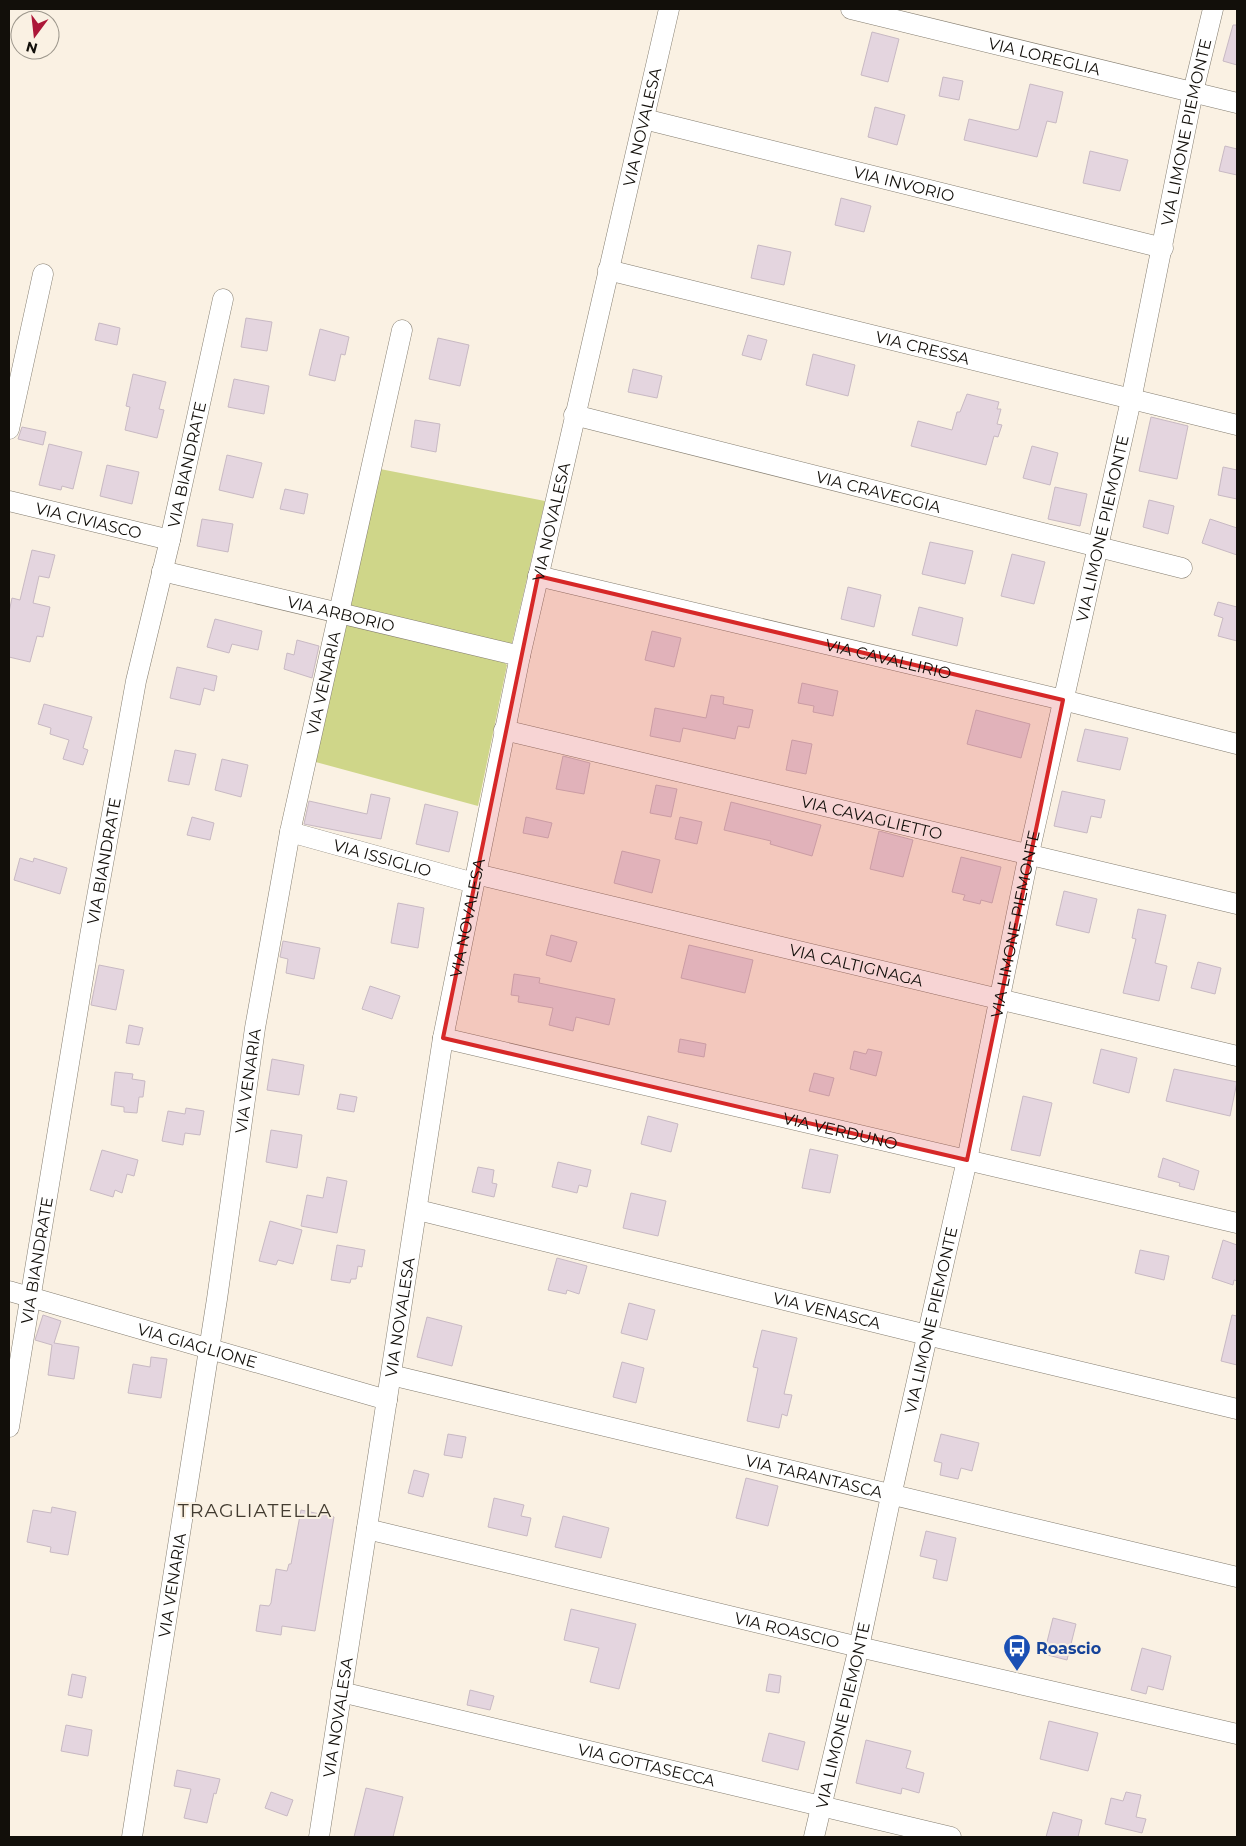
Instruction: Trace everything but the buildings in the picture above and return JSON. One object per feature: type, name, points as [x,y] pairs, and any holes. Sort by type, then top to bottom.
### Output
[{"type":"street","name":"VIA NOVALESA","points":[[319,1837],[418,1210],[443,1038],[520,656],[669,9]]},
{"type":"street","name":"VIA LOREGLIA","points":[[851,9],[1237,104]]},
{"type":"street","name":"VIA LIMONE PIEMONTE","points":[[814,1837],[860,1647],[891,1496],[967,1160],[1029,853],[1097,546],[1132,400],[1193,92],[1213,9]]},
{"type":"street","name":"VIA INVORIO","points":[[644,118],[1163,248]]},
{"type":"street","name":"VIA CRESSA","points":[[608,270],[1132,400],[1237,424]]},
{"type":"street","points":[[9,429],[43,274]]},
{"type":"street","name":"VIA BIANDRATE","points":[[9,1426],[90,936],[136,680],[170,540],[222,299]]},
{"type":"street","name":"VIA VENARIA","points":[[132,1837],[209,1348],[255,1028],[290,832],[402,330]]},
{"type":"street","name":"VIA CRAVEGGIA","points":[[574,415],[1182,568]]},
{"type":"street","name":"VIA CIVIASCO","points":[[9,501],[170,540]]},
{"type":"street","name":"VIA ARBORIO","points":[[162,571],[520,656]]},
{"type":"street","name":"VIA CAVALLIRIO","points":[[538,576],[1063,700],[1237,744]]},
{"type":"street","name":"VIA CAVAGLIETTO","points":[[504,730],[1029,853],[1237,904]]},
{"type":"street","name":"VIA ISSIGLIO","points":[[290,832],[475,879]]},
{"type":"street","name":"VIA CALTIGNAGA","points":[[475,879],[999,999],[1237,1056]]},
{"type":"street","name":"VIA VERDUNO","points":[[443,1038],[1237,1223]]},
{"type":"street","name":"VIA VENASCA","points":[[418,1210],[1237,1409]]},
{"type":"street","name":"VIA GIAGLIONE","points":[[9,1292],[387,1400]]},
{"type":"street","name":"VIA TARANTASCA","points":[[391,1375],[1237,1578]]},
{"type":"street","name":"VIA ROASCIO","points":[[367,1529],[860,1647],[1237,1734]]},
{"type":"street","name":"VIA GOTTASECCA","points":[[341,1692],[951,1837]]},
{"type":"highlighted area","points":[[538,576],[1063,700],[967,1160],[443,1038]]},
{"type":"green space","points":[[380,469],[545,501],[511,647],[348,605]]},
{"type":"green space","points":[[347,621],[501,660],[507,665],[478,806],[312,761]]},
{"type":"place","name":"Roascio","points":[[1017,1672]]},
{"type":"district","name":"TRAGLIATELLA","points":[[255,1510]]}]
